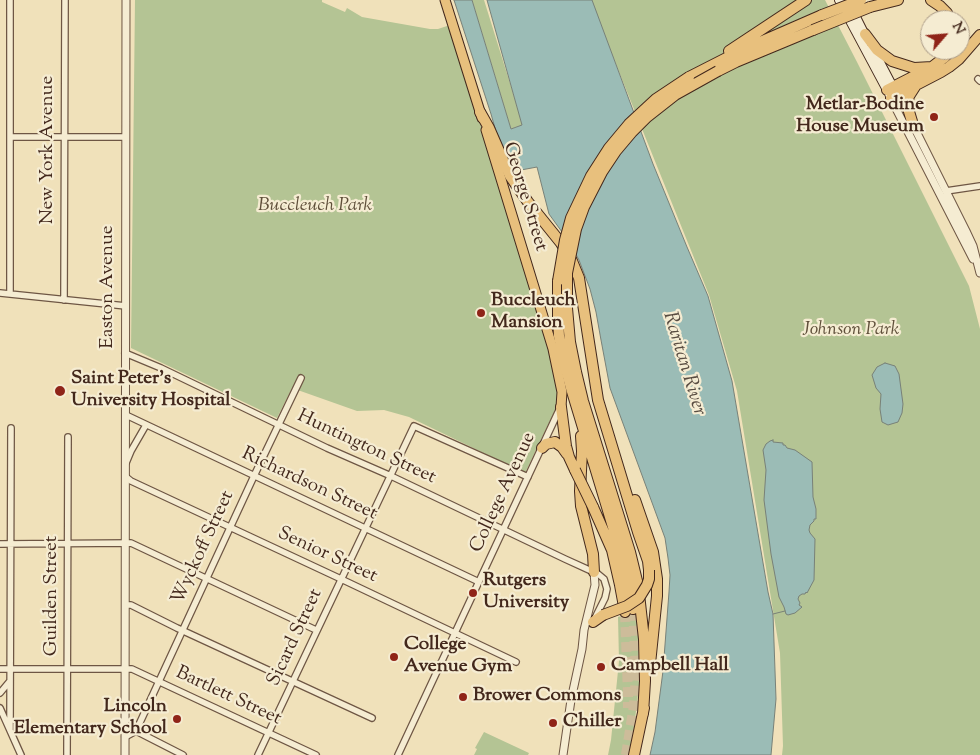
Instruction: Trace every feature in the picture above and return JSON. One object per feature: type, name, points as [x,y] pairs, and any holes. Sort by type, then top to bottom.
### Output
[{"type":"highway","points":[[643,714],[645,681],[644,639],[638,585],[630,552],[583,401],[570,342],[567,308],[567,273],[576,230],[584,207],[602,172],[616,150],[646,118],[806,0]]},
{"type":"highway","points":[[542,448],[546,444],[555,442],[562,447],[576,470],[612,550],[622,592],[629,610],[622,560],[564,362],[560,336],[558,282],[565,240],[571,218],[591,176],[609,148],[629,124],[656,99],[689,78],[744,49],[861,0]]},
{"type":"highway","points":[[718,64],[736,62],[889,0]]},
{"type":"highway","points":[[870,7],[898,0]]},
{"type":"highway","points":[[932,0],[943,10]]},
{"type":"highway","points":[[865,34],[877,50],[892,61],[914,68],[932,67]]},
{"type":"highway","points":[[892,92],[916,85],[949,67],[959,59],[980,35]]},
{"type":"highway","points":[[892,92],[941,60]]},
{"type":"highway","points":[[914,128],[907,105],[909,96],[916,85]]},
{"type":"highway","points":[[480,112],[510,176],[561,243],[572,261],[579,278],[598,400],[648,561],[650,579],[639,598],[627,606],[603,615],[593,622]]},
{"type":"highway","points":[[570,342],[610,462],[638,532]]},
{"type":"highway","points":[[598,400],[650,541],[656,565],[657,596],[651,652],[643,714],[634,755]]},
{"type":"highway","points":[[561,406],[569,457]]},
{"type":"highway","points":[[578,410],[582,441],[581,506],[593,554],[594,572]]},
{"type":"main road","name":"George Street","points":[[445,0],[553,349],[562,392],[561,406]]},
{"type":"main road","points":[[839,0],[892,92]]},
{"type":"main road","points":[[847,0],[892,92]]},
{"type":"street","points":[[10,0],[10,294]]},
{"type":"street","name":"New York Avenue","points":[[64,300],[65,0]]},
{"type":"street","name":"Easton Avenue","points":[[125,755],[126,0]]},
{"type":"street","points":[[892,92],[914,128],[970,238],[980,273]]},
{"type":"street","points":[[892,92],[980,273]]},
{"type":"street","points":[[10,137],[126,137]]},
{"type":"street","points":[[946,191],[980,186]]},
{"type":"street","points":[[0,293],[126,306]]},
{"type":"street","name":"Huntington Street","points":[[126,353],[594,572]]},
{"type":"street","name":"Wyckoff Street","points":[[136,731],[301,378]]},
{"type":"street","name":"College Avenue","points":[[398,755],[561,406]]},
{"type":"street","name":"Richardson Street","points":[[126,415],[479,582]]},
{"type":"street","points":[[126,465],[131,451],[146,425]]},
{"type":"street","name":"Sicard Street","points":[[258,755],[414,426],[528,477]]},
{"type":"street","points":[[10,730],[11,428]]},
{"type":"street","name":"Guilden Street","points":[[67,755],[68,437]]},
{"type":"street","name":"Senior Street","points":[[126,477],[516,662]]},
{"type":"street","points":[[0,544],[131,543],[316,630]]},
{"type":"street","points":[[564,755],[571,700],[594,585],[594,572],[602,576],[608,589],[606,598],[593,622],[582,649]]},
{"type":"street","points":[[126,605],[131,605],[372,718]]},
{"type":"street","name":"Bartlett Street","points":[[0,669],[132,669],[316,755]]},
{"type":"street","points":[[0,693],[11,681]]},
{"type":"street","points":[[0,708],[21,755]]},
{"type":"street","points":[[125,737],[136,731],[183,755]]},
{"type":"green space","name":"Buccleuch Park","points":[[135,0],[322,0],[322,2],[345,12],[347,8],[362,17],[430,29],[438,29],[450,25],[551,352],[558,395],[557,406],[525,473],[409,417],[384,410],[357,411],[292,388],[277,418],[131,348]]},
{"type":"green space","points":[[472,0],[484,0],[523,125],[511,129]]},
{"type":"green space","name":"Johnson Park","points":[[590,0],[825,0],[969,286],[980,329],[980,755],[782,755],[780,653],[737,391],[709,295]]},
{"type":"green space","points":[[638,610],[639,686],[633,736],[628,755],[608,755],[619,661],[618,617]]},
{"type":"green space","points":[[484,732],[529,753],[528,755],[474,755],[477,749],[475,748]]},
{"type":"water","name":"Raritan River","points":[[454,0],[472,0],[511,129],[522,125],[487,0],[592,0],[653,164],[708,296],[732,381],[773,614],[776,699],[771,755],[650,755],[663,671],[669,592],[670,575],[665,538],[610,388],[596,312],[579,260],[570,243],[549,214],[537,167],[521,170],[519,167],[510,168],[494,131],[495,128],[491,114]]},
{"type":"water","points":[[885,363],[895,366],[899,374],[903,404],[898,422],[888,425],[882,422],[880,409],[881,394],[876,388],[872,375],[877,367]]},
{"type":"water","points":[[773,440],[773,442],[783,443],[787,448],[795,450],[812,462],[816,519],[810,525],[809,530],[815,539],[814,580],[807,593],[799,596],[799,605],[802,607],[795,613],[788,615],[779,597],[764,500],[766,470],[763,450],[766,444]]},
{"type":"waterway","points":[[773,614],[785,611]]},
{"type":"tunnel","points":[[626,755],[634,705],[636,676],[633,609]]},
{"type":"tunnel","points":[[625,612],[628,708]]},
{"type":"place","name":"Metlar-Bodine House Museum","points":[[934,117]]},
{"type":"place","name":"Buccleuch Mansion","points":[[481,313]]},
{"type":"place","name":"Saint Peter's University Hospital","points":[[60,391]]},
{"type":"place","name":"Rutgers University","points":[[473,593]]},
{"type":"place","name":"College Avenue Gym","points":[[394,657]]},
{"type":"place","name":"Campbell Hall","points":[[601,667]]},
{"type":"place","name":"Brower Commons","points":[[463,697]]},
{"type":"place","name":"Lincoln Elementary School","points":[[177,719]]},
{"type":"place","name":"Chiller","points":[[553,723]]}]
